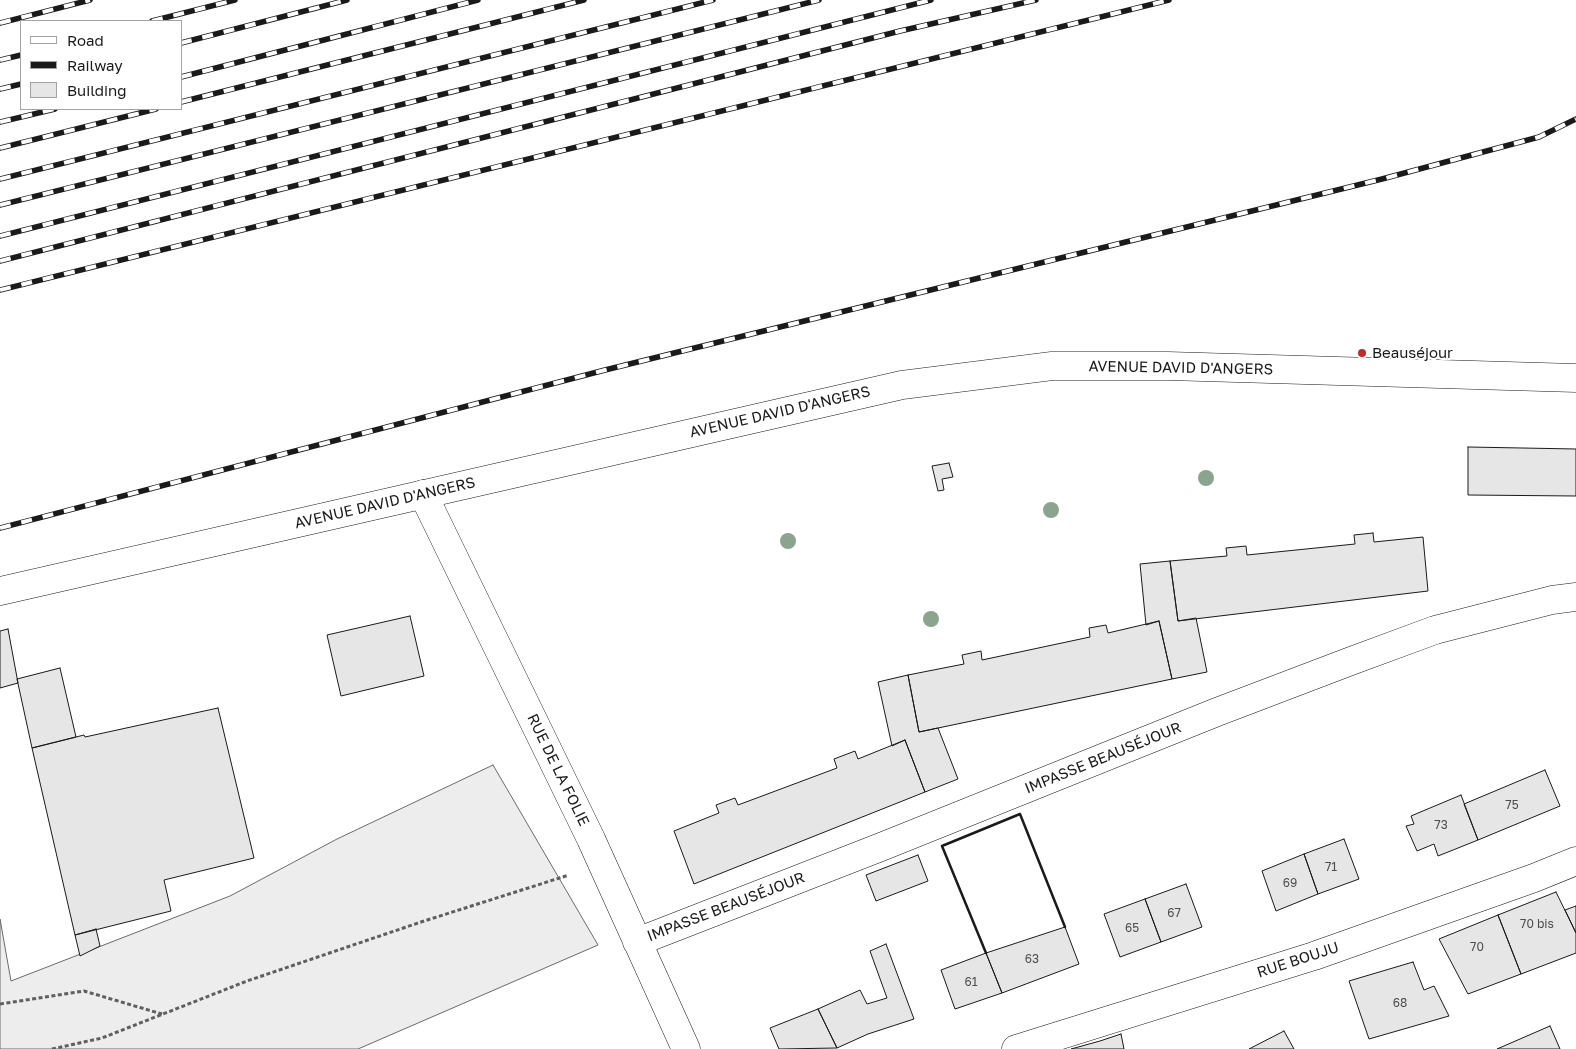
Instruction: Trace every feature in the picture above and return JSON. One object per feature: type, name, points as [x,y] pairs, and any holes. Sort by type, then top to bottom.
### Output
[{"type":"street","name":"AVENUE DAVID D'ANGERS","points":[[0,591],[902,384],[1052,366],[1168,366],[1576,378]]},
{"type":"street","name":"RUE DE LA FOLIE","points":[[423,494],[591,839],[686,1049]]},
{"type":"street","name":"IMPASSE BEAUSÉJOUR","points":[[636,942],[881,847],[1217,712],[1435,630],[1552,600],[1576,596]]},
{"type":"street","name":"RUE BOUJU","points":[[1016,1049],[1314,956],[1534,878],[1576,861]]},
{"type":"path","points":[[52,1049],[102,1038],[247,981],[421,922],[602,865]]},
{"type":"path","points":[[0,1004],[84,991],[162,1014]]},
{"type":"shaded area","points":[[493,765],[598,945],[358,1049],[0,1049],[0,919],[11,981],[230,896],[337,839]]},
{"type":"building","points":[[1468,447],[1576,449],[1576,496],[1468,495]]},
{"type":"building","points":[[949,463],[953,477],[942,479],[944,490],[938,491],[932,466]]},
{"type":"building","points":[[1373,533],[1374,542],[1423,537],[1428,591],[1178,621],[1170,561],[1227,556],[1226,548],[1246,546],[1247,555],[1355,544],[1354,535]]},
{"type":"building","points":[[1170,561],[1178,621],[1196,618],[1207,672],[1172,679],[1159,621],[1146,625],[1140,564]]},
{"type":"building","points":[[410,616],[424,676],[341,696],[327,635]]},
{"type":"building","points":[[1159,621],[1172,679],[919,732],[908,675],[964,664],[962,655],[981,651],[982,660],[1090,637],[1089,628],[1106,625],[1108,633]]},
{"type":"building","points":[[8,629],[18,683],[0,688],[0,631]]},
{"type":"building","points":[[60,668],[76,737],[32,748],[17,679]]},
{"type":"building","points":[[908,675],[919,732],[938,728],[958,779],[925,792],[905,740],[892,746],[878,682]]},
{"type":"building","points":[[218,708],[254,858],[164,880],[171,911],[75,935],[32,748],[84,735],[85,737]]},
{"type":"building","points":[[905,740],[925,792],[694,884],[674,831],[719,813],[716,805],[735,798],[738,805],[837,768],[834,759],[855,751],[858,759]]},
{"type":"building","points":[[1545,770],[1560,806],[1478,840],[1464,804]]},
{"type":"building","points":[[1461,795],[1478,840],[1438,856],[1434,844],[1417,851],[1406,826],[1414,824],[1411,816]]},
{"type":"building","points":[[1344,839],[1359,879],[1318,894],[1304,854]]},
{"type":"building","points":[[1304,854],[1318,894],[1276,911],[1262,871]]},
{"type":"building","points":[[918,855],[928,881],[876,901],[866,875]]},
{"type":"building","points":[[1186,884],[1202,927],[1161,942],[1145,899]]},
{"type":"building","points":[[1556,892],[1576,933],[1576,953],[1521,974],[1498,915]]},
{"type":"building","points":[[1145,899],[1161,942],[1120,957],[1104,914]]},
{"type":"building","points":[[1576,906],[1576,933],[1565,910]]},
{"type":"building","points":[[1498,915],[1521,974],[1468,994],[1439,939]]},
{"type":"building","points":[[1065,927],[1079,964],[1002,993],[986,953]]},
{"type":"building","points":[[96,929],[100,946],[80,956],[75,935]]},
{"type":"building","points":[[886,944],[914,1019],[868,1034],[837,1048],[818,1009],[860,990],[867,1004],[887,998],[870,951]]},
{"type":"building","points":[[986,953],[1002,993],[955,1009],[941,970]]},
{"type":"building","points":[[1413,962],[1424,990],[1434,986],[1449,1016],[1369,1039],[1349,981]]},
{"type":"building","points":[[818,1009],[837,1048],[779,1049],[770,1028]]},
{"type":"building","points":[[1550,1026],[1560,1049],[1497,1049]]},
{"type":"building","points":[[1284,1031],[1294,1049],[1249,1049]]},
{"type":"building","points":[[1121,1034],[1124,1049],[1071,1049],[1100,1041]]},
{"type":"railway","points":[[0,23],[90,0]]},
{"type":"railway","points":[[156,20],[235,0]]},
{"type":"railway","points":[[182,43],[347,0]]},
{"type":"railway","points":[[182,77],[478,0]]},
{"type":"railway","points":[[182,102],[584,0]]},
{"type":"railway","points":[[0,179],[713,0]]},
{"type":"railway","points":[[0,205],[819,0]]},
{"type":"railway","points":[[0,236],[931,0]]},
{"type":"railway","points":[[0,261],[900,31],[1036,0]]},
{"type":"railway","points":[[0,290],[1169,0]]},
{"type":"railway","points":[[0,60],[20,55]]},
{"type":"railway","points":[[0,89],[20,84]]},
{"type":"railway","points":[[0,122],[51,110]]},
{"type":"railway","points":[[0,148],[152,110]]},
{"type":"railway","points":[[0,528],[605,370],[1382,179],[1539,137],[1576,119]]},
{"type":"wall","points":[[986,953],[942,846],[1020,814],[1065,927]]},
{"type":"place","name":"Beauséjour","points":[[1362,353]]}]
